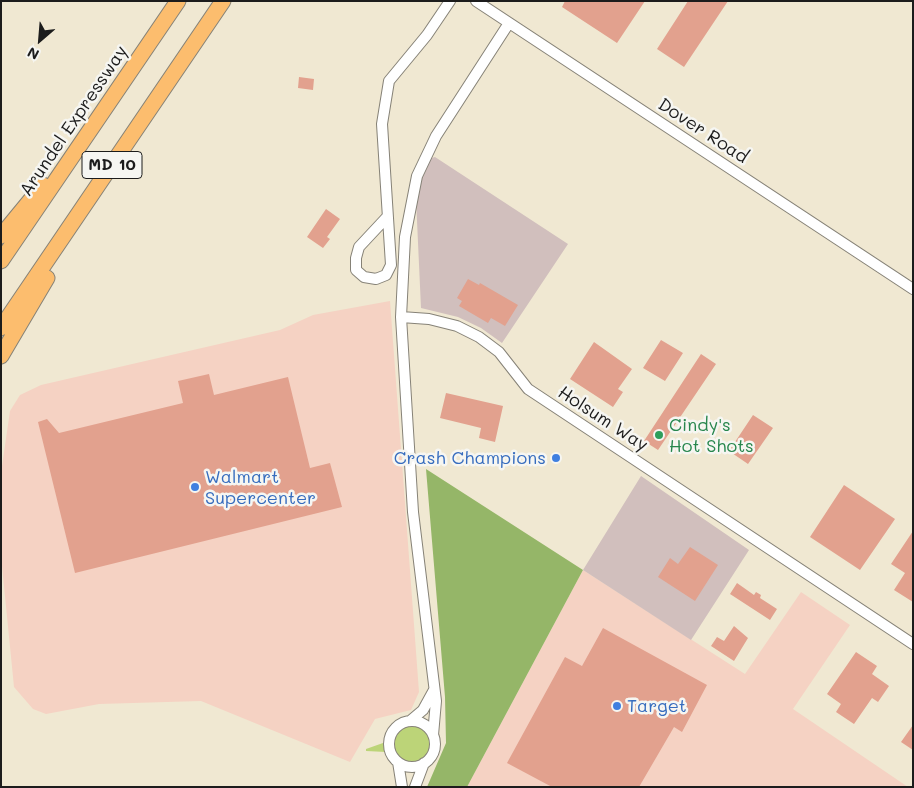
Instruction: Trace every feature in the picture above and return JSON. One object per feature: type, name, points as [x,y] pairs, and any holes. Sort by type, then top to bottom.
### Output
[{"type":"highway","name":"Arundel Expressway","points":[[1,261],[178,1]]},
{"type":"highway","name":"MD 10","points":[[1,328],[224,1]]},
{"type":"highway","points":[[1,236],[107,106]]},
{"type":"highway","points":[[1,356],[152,106]]},
{"type":"street","points":[[387,217],[359,247],[356,258],[356,270],[364,277],[376,279],[381,277],[386,274],[391,265],[382,124],[389,81],[427,35],[450,1]]},
{"type":"street","name":"Dover Road","points":[[476,1],[913,289]]},
{"type":"street","points":[[415,787],[424,763],[433,752],[436,701],[413,512],[401,318],[405,237],[417,176],[436,136],[509,23]]},
{"type":"street","name":"Holsum Way","points":[[401,318],[429,319],[458,326],[479,337],[499,352],[528,389],[913,644]]},
{"type":"street","points":[[402,787],[398,762],[392,754],[389,740],[394,729],[410,721],[423,710],[434,690]]},
{"type":"street","points":[[410,721],[421,723],[433,735]]},
{"type":"street","points":[[398,762],[411,766],[424,763]]},
{"type":"shaded area","points":[[435,157],[568,244],[502,343],[481,328],[458,317],[421,308],[415,177],[422,161]]},
{"type":"shaded area","points":[[390,301],[419,692],[411,710],[375,719],[350,762],[201,701],[99,704],[46,714],[33,709],[14,687],[1,556],[1,473],[10,411],[20,395],[41,385],[280,330],[313,315]]},
{"type":"shaded area","points":[[641,476],[749,550],[691,640],[583,570]]},
{"type":"shaded area","points":[[583,570],[745,674],[801,592],[850,625],[793,709],[908,787],[467,787]]},
{"type":"green space","points":[[426,469],[583,570],[467,787],[427,787],[446,743],[445,697]]},
{"type":"green space","points":[[412,726],[425,731],[430,744],[425,757],[412,762],[399,757],[394,744],[399,731]]},
{"type":"green space","points":[[383,743],[386,752],[366,751],[366,749]]},
{"type":"building","points":[[565,1],[645,1],[617,43],[562,7]]},
{"type":"building","points":[[688,1],[728,1],[684,67],[657,49]]},
{"type":"building","points":[[299,77],[314,79],[313,90],[298,88]]},
{"type":"building","points":[[326,209],[340,219],[327,237],[330,239],[323,248],[307,237]]},
{"type":"building","points":[[468,279],[479,285],[480,283],[518,305],[505,326],[491,318],[488,323],[459,306],[462,301],[457,298]]},
{"type":"building","points":[[661,340],[683,353],[665,381],[643,368]]},
{"type":"building","points":[[594,342],[632,369],[618,389],[623,392],[613,407],[570,379]]},
{"type":"building","points":[[701,354],[716,364],[658,450],[644,441]]},
{"type":"building","name":"Walmart Supercenter","points":[[209,374],[214,395],[288,377],[310,468],[330,463],[342,507],[75,573],[38,422],[47,419],[59,433],[183,403],[178,381]]},
{"type":"building","points":[[446,393],[503,406],[495,442],[479,438],[481,428],[440,418]]},
{"type":"building","points":[[753,415],[773,428],[748,464],[729,451]]},
{"type":"building","points":[[844,485],[895,519],[860,570],[810,537]]},
{"type":"building","points":[[913,531],[913,602],[894,590],[905,573],[891,564]]},
{"type":"building","points":[[690,547],[718,565],[695,601],[658,577],[670,558],[678,564]]},
{"type":"building","points":[[737,583],[754,595],[756,592],[761,595],[760,598],[777,609],[770,620],[730,594]]},
{"type":"building","points":[[734,626],[748,638],[734,661],[711,646],[717,637],[724,641]]},
{"type":"building","name":"Target","points":[[603,628],[707,685],[682,732],[674,727],[639,787],[552,787],[507,763],[565,657],[582,666]]},
{"type":"building","points":[[856,652],[877,666],[872,674],[889,686],[878,702],[872,698],[854,724],[836,712],[841,704],[827,694]]},
{"type":"building","points":[[913,725],[913,750],[901,742]]},
{"type":"place","name":"Cindy's Hot Shots","points":[[659,435]]},
{"type":"place","name":"Crash Champions","points":[[556,458]]},
{"type":"place","name":"Walmart Supercenter","points":[[195,487]]},
{"type":"place","name":"Target","points":[[617,706]]}]
